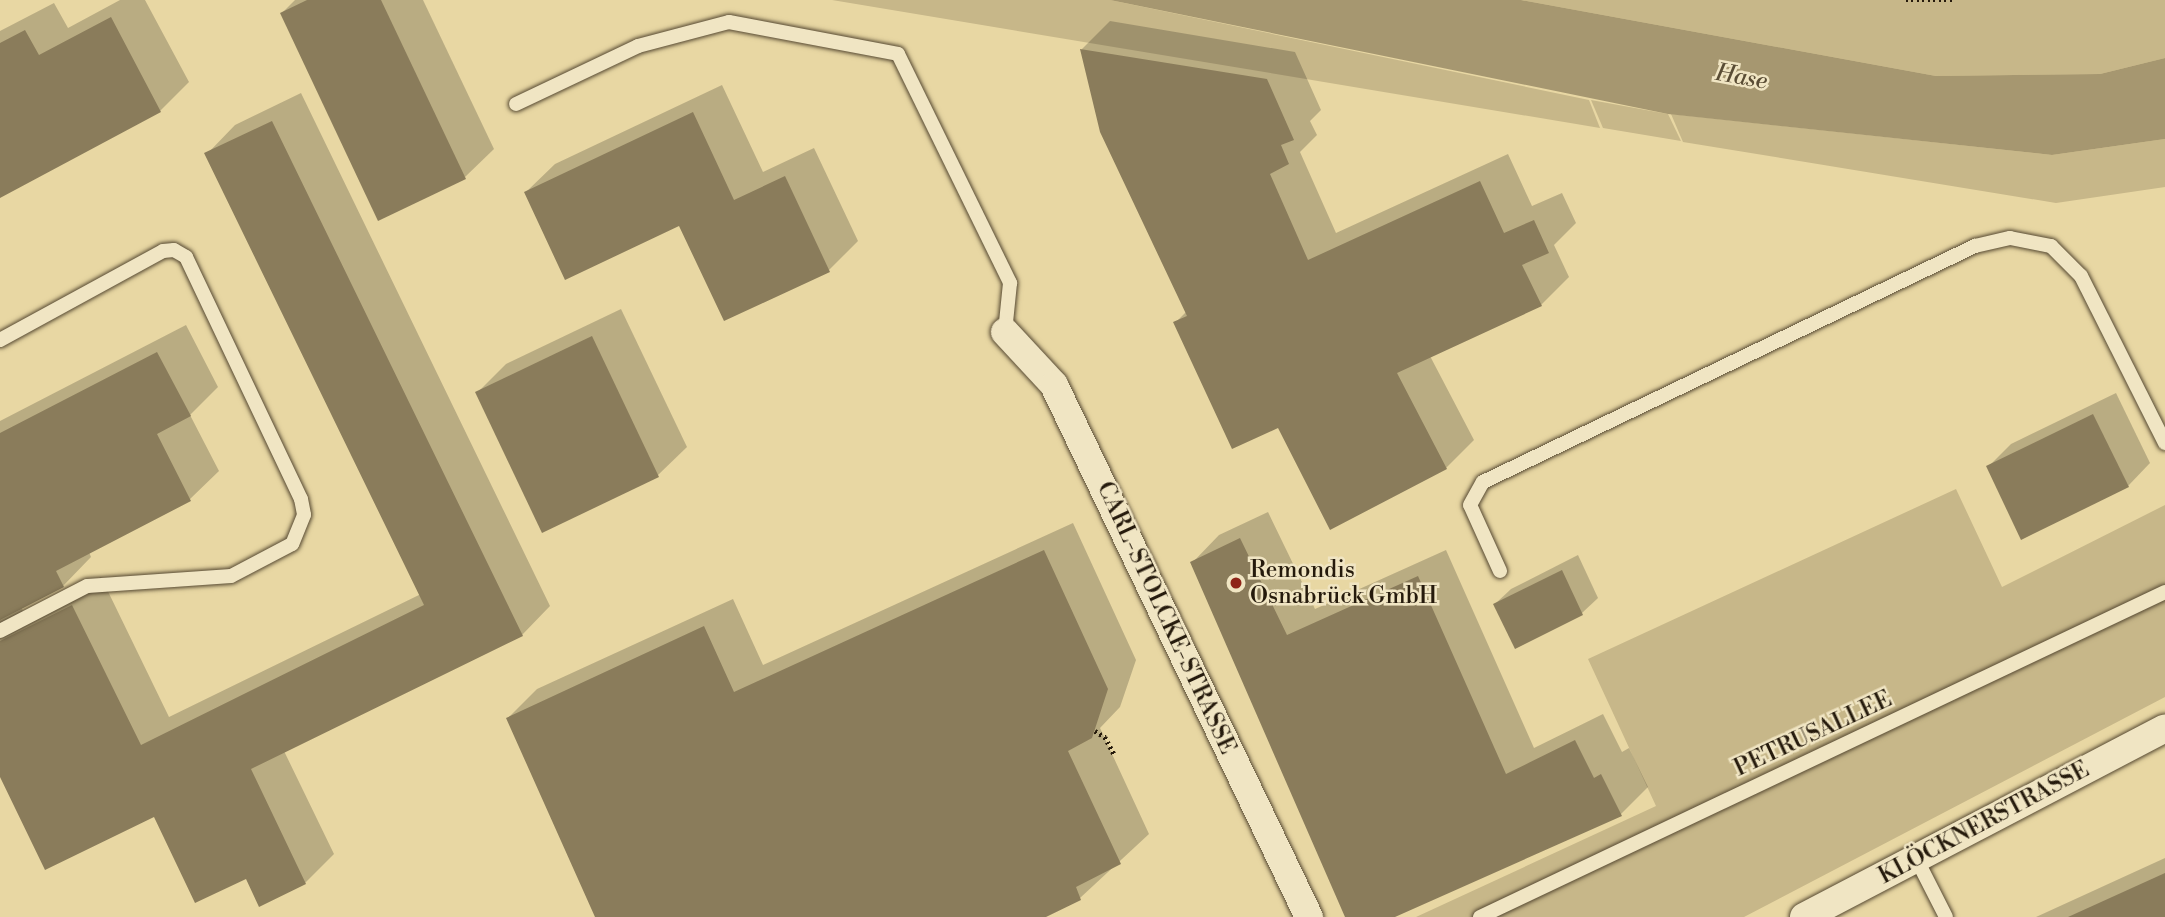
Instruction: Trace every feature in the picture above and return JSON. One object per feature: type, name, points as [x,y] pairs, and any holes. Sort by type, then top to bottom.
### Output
[{"type":"street","name":"CARL-STOLCKE-STRASSE","points":[[1005,332],[1055,384],[1308,917]]},
{"type":"street","name":"KLÖCKNERSTRASSE","points":[[1804,917],[2165,728]]},
{"type":"lane","points":[[516,104],[638,47],[729,22],[898,54],[1010,284],[1005,332]]},
{"type":"lane","points":[[1500,571],[1469,505],[1483,482],[1975,246],[2010,238],[2051,246],[2081,276],[2165,443]]},
{"type":"lane","points":[[0,340],[163,251],[174,250],[186,257],[301,499],[304,515],[292,544],[231,576],[87,586],[0,631]]},
{"type":"lane","name":"PETRUSALLEE","points":[[1480,917],[2165,592]]},
{"type":"lane","points":[[1916,858],[1946,917]]},
{"type":"path","points":[[1906,0],[1954,0]]},
{"type":"path","points":[[1095,731],[1105,737],[1115,756]]},
{"type":"shaded area","points":[[832,0],[1110,0],[1589,100],[1600,128]]},
{"type":"shaded area","points":[[1521,0],[2165,0],[2165,58],[2100,74],[1936,76]]},
{"type":"shaded area","points":[[1591,100],[1668,114],[1681,141],[1603,128]]},
{"type":"shaded area","points":[[1671,114],[2052,155],[2165,139],[2165,187],[2056,203],[1683,142]]},
{"type":"shaded area","points":[[1956,489],[2002,587],[2165,505],[2165,697],[1744,917],[1416,917],[1656,806],[1588,659]]},
{"type":"water","name":"Hase","points":[[1110,0],[1521,0],[1936,76],[2100,74],[2165,58],[2165,139],[2052,155],[1668,114]]},
{"type":"building","points":[[307,0],[381,0],[466,179],[378,221],[280,13]]},
{"type":"building","points":[[111,17],[161,112],[0,198],[0,43],[25,30],[39,55]]},
{"type":"building","points":[[1080,49],[1267,79],[1294,140],[1281,145],[1289,164],[1270,174],[1308,260],[1480,181],[1504,233],[1534,220],[1549,253],[1522,265],[1542,306],[1397,373],[1447,469],[1330,530],[1278,428],[1232,449],[1173,322],[1187,316],[1100,132]]},
{"type":"building","points":[[693,112],[734,200],[785,176],[830,272],[724,321],[679,226],[565,280],[524,192]]},
{"type":"building","points":[[272,121],[523,636],[251,769],[306,884],[259,907],[246,879],[195,903],[154,817],[45,870],[0,777],[0,641],[72,605],[141,745],[424,605],[204,153]]},
{"type":"building","points":[[592,336],[659,477],[542,533],[475,392]]},
{"type":"building","points":[[157,352],[191,416],[157,434],[191,501],[56,571],[64,587],[0,620],[0,433]]},
{"type":"building","points":[[2093,414],[2129,487],[2021,540],[1986,466]]},
{"type":"building","points":[[1240,538],[1287,635],[1418,576],[1506,774],[1575,740],[1594,778],[1601,774],[1622,816],[1395,917],[1345,917],[1190,562]]},
{"type":"building","points":[[1044,550],[1108,689],[1092,738],[1068,751],[1121,864],[1076,887],[1081,900],[1046,917],[595,917],[506,718],[704,626],[734,692]]},
{"type":"building","points":[[1562,570],[1583,615],[1515,649],[1493,604]]},
{"type":"building","points":[[2165,873],[2165,917],[2068,917]]},
{"type":"place","name":"Remondis Osnabrück GmbH","points":[[1236,583]]}]
